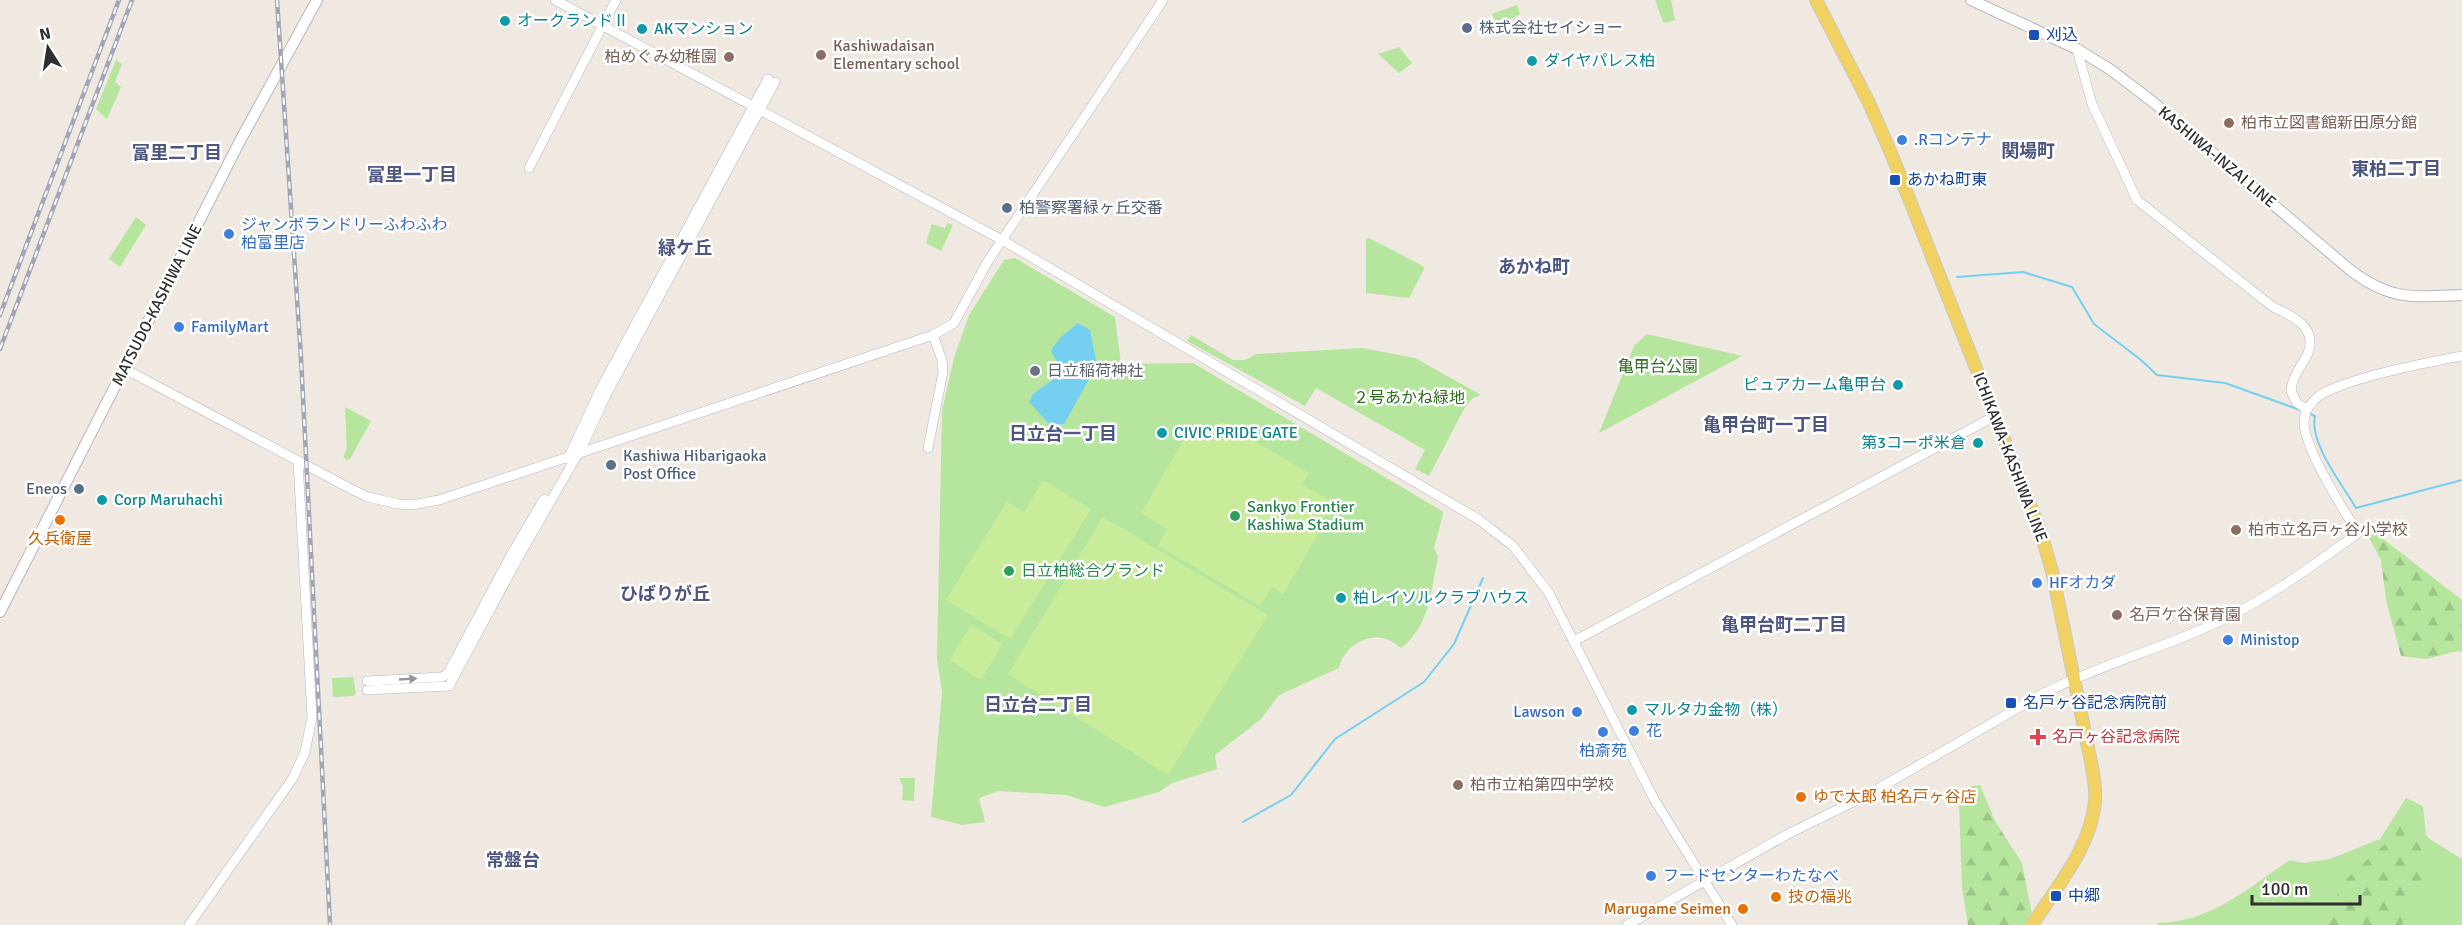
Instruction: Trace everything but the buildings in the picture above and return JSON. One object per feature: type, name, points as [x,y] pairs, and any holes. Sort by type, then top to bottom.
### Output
[{"type":"main road","name":"MATSUDO-KASHIWA LINE","points":[[0,612],[241,140],[317,0]]},
{"type":"main road","name":"ICHIKAWA-KASHIWA LINE","points":[[1816,0],[1888,144],[2050,559],[2092,768],[2095,790],[2094,811],[2080,850],[2032,925]]},
{"type":"main road","name":"KASHIWA-INZAI LINE","points":[[1971,0],[2078,49],[2111,70],[2153,102],[2359,277],[2375,287],[2394,294],[2419,297],[2462,295]]},
{"type":"street","points":[[555,0],[1002,240],[1213,362],[1501,535],[1524,558],[1539,578],[1574,641],[1654,799],[1732,925]]},
{"type":"street","points":[[529,168],[616,0]]},
{"type":"street","points":[[125,369],[369,497],[412,505],[439,500],[933,335],[954,323],[1002,240],[1163,0]]},
{"type":"street","points":[[2078,49],[2092,104],[2137,200],[2272,307],[2297,318],[2306,330],[2308,349],[2296,372],[2291,391],[2298,403],[2307,409]]},
{"type":"street","points":[[367,685],[442,677],[448,673],[511,555],[574,455],[600,390],[771,80]]},
{"type":"street","points":[[928,448],[943,372],[942,360],[933,335]]},
{"type":"street","points":[[1627,925],[1703,880],[1869,794],[1999,718],[2074,678],[2199,631],[2294,579],[2358,533],[2308,442],[2304,422],[2307,409],[2318,397],[2348,384],[2462,356]]},
{"type":"street","points":[[1574,641],[1995,416]]},
{"type":"street","points":[[189,925],[283,795],[299,766],[309,738],[312,717],[298,461]]},
{"type":"green space","points":[[1655,0],[1671,0],[1675,20],[1663,22]]},
{"type":"green space","points":[[1517,5],[1520,14],[1498,26],[1492,14]]},
{"type":"green space","points":[[1399,47],[1412,63],[1399,73],[1378,54]]},
{"type":"green space","points":[[116,60],[122,64],[115,82],[121,87],[107,119],[96,109]]},
{"type":"green space","points":[[136,217],[146,225],[120,267],[109,259]]},
{"type":"green space","points":[[948,223],[953,225],[941,251],[926,243],[932,224],[945,228]]},
{"type":"green space","points":[[1369,238],[1423,266],[1424,269],[1409,298],[1366,293],[1366,239]]},
{"type":"green space","points":[[1015,258],[1115,317],[1121,364],[1193,363],[1442,511],[1443,514],[1434,548],[1438,557],[1428,607],[1411,639],[1401,648],[1381,638],[1365,639],[1351,648],[1341,660],[1339,668],[1279,695],[1261,719],[1215,755],[1217,769],[1172,783],[1159,792],[1104,807],[1066,795],[998,791],[979,798],[985,822],[962,825],[931,817],[942,692],[937,659],[942,411],[954,358],[969,315],[1004,260]]},
{"type":"green space","name":"亀甲台公園","points":[[1647,334],[1742,356],[1599,433],[1634,346]]},
{"type":"green space","name":"２号あかね緑地","points":[[1191,335],[1233,360],[1245,360],[1256,354],[1362,348],[1415,358],[1481,395],[1473,398],[1464,409],[1429,476],[1415,469],[1425,450],[1316,388],[1305,406],[1187,341]]},
{"type":"green space","points":[[345,407],[371,421],[350,459],[347,460],[343,457],[347,449]]},
{"type":"green space","name":"Sankyo Frontier Kashiwa Stadium","points":[[1222,422],[1309,473],[1302,484],[1332,502],[1323,518],[1326,521],[1283,594],[1272,587],[1260,606],[1158,546],[1167,529],[1141,513],[1189,431],[1198,436],[1200,433],[1217,429]]},
{"type":"green space","name":"日立柏総合グランド","points":[[1043,480],[1091,509],[1010,639],[946,600],[1007,502],[1024,512]]},
{"type":"green space","points":[[1103,517],[1268,615],[1168,775],[1008,674]]},
{"type":"green space","points":[[2374,532],[2462,600],[2462,652],[2457,651],[2426,659],[2401,656],[2386,600],[2381,560],[2368,536]]},
{"type":"green space","points":[[971,625],[1003,644],[981,680],[949,660]]},
{"type":"green space","points":[[353,677],[356,693],[353,696],[333,697],[332,678]]},
{"type":"green space","points":[[899,778],[915,778],[914,801],[902,800],[903,786]]},
{"type":"green space","points":[[1980,785],[1995,821],[2022,863],[2034,925],[1968,925],[1962,888],[1959,803],[1966,787]]},
{"type":"green space","points":[[2406,798],[2423,806],[2426,835],[2462,859],[2462,925],[2157,925],[2194,917],[2228,902],[2290,860],[2303,863],[2330,859],[2380,839]]},
{"type":"green space","points":[[2410,806],[2413,834],[2431,853],[2402,920],[2403,925],[2324,925],[2343,882],[2385,844]]},
{"type":"water","points":[[1078,323],[1090,330],[1097,365],[1064,424],[1051,426],[1029,402],[1033,394],[1062,373],[1051,350],[1062,336]]},
{"type":"waterway","points":[[1957,277],[2023,272],[2072,287],[2094,324],[2157,375],[2225,383],[2300,410]]},
{"type":"waterway","points":[[2308,413],[2315,416],[2314,427],[2322,451],[2356,508],[2462,480]]},
{"type":"waterway","points":[[1243,822],[1291,795],[1335,739],[1424,682],[1454,644],[1483,578]]},
{"type":"railway","points":[[0,315],[119,0]]},
{"type":"railway","points":[[0,349],[132,0]]},
{"type":"railway","points":[[277,0],[301,358],[330,925]]},
{"type":"place","name":"オークランドⅡ","points":[[505,21]]},
{"type":"place","name":"株式会社セイショー","points":[[1467,28]]},
{"type":"place","name":"AKマンション","points":[[642,29]]},
{"type":"place","name":"刈込","points":[[2034,35]]},
{"type":"place","name":"Kashiwadaisan Elementary school","points":[[821,55]]},
{"type":"place","name":"柏めぐみ幼稚園","points":[[729,57]]},
{"type":"place","name":"ダイヤパレス柏","points":[[1532,61]]},
{"type":"place","name":"柏市立図書館新田原分館","points":[[2229,123]]},
{"type":"place","name":".Rコンテナ","points":[[1902,140]]},
{"type":"place","name":"あかね町東","points":[[1895,180]]},
{"type":"place","name":"柏警察署緑ヶ丘交番","points":[[1007,208]]},
{"type":"place","name":"ジャンボランドリーふわふわ 柏富里店","points":[[229,234]]},
{"type":"place","name":"FamilyMart","points":[[179,327]]},
{"type":"place","name":"日立稲荷神社","points":[[1035,371]]},
{"type":"place","name":"ピュアカーム亀甲台","points":[[1898,385]]},
{"type":"place","name":"CIVIC PRIDE GATE","points":[[1162,433]]},
{"type":"place","name":"第3コーポ米倉","points":[[1978,443]]},
{"type":"place","name":"Kashiwa Hibarigaoka Post Office","points":[[611,465]]},
{"type":"place","name":"Eneos","points":[[79,489]]},
{"type":"place","name":"Corp Maruhachi","points":[[102,500]]},
{"type":"place","name":"Sankyo Frontier Kashiwa Stadium","points":[[1235,516]]},
{"type":"place","name":"久兵衛屋","points":[[60,520]]},
{"type":"place","name":"柏市立名戸ヶ谷小学校","points":[[2236,530]]},
{"type":"place","name":"日立柏総合グランド","points":[[1009,571]]},
{"type":"place","name":"HFオカダ","points":[[2037,583]]},
{"type":"place","name":"柏レイソルクラブハウス","points":[[1341,598]]},
{"type":"place","name":"名戸ケ谷保育園","points":[[2117,615]]},
{"type":"place","name":"Ministop","points":[[2228,640]]},
{"type":"place","name":"名戸ヶ谷記念病院前","points":[[2011,703]]},
{"type":"place","name":"マルタカ金物（株）","points":[[1632,710]]},
{"type":"place","name":"Lawson","points":[[1577,712]]},
{"type":"place","name":"花","points":[[1634,731]]},
{"type":"place","name":"柏斎苑","points":[[1603,732]]},
{"type":"place","name":"名戸ヶ谷記念病院","points":[[2038,737]]},
{"type":"place","name":"柏市立柏第四中学校","points":[[1458,785]]},
{"type":"place","name":"ゆで太郎 柏名戸ヶ谷店","points":[[1801,797]]},
{"type":"place","name":"フードセンターわたなべ","points":[[1651,876]]},
{"type":"place","name":"中郷","points":[[2056,896]]},
{"type":"place","name":"技の福兆","points":[[1776,897]]},
{"type":"place","name":"Marugame Seimen","points":[[1743,909]]},
{"type":"district","name":"関場町","points":[[2028,151]]},
{"type":"district","name":"富里二丁目","points":[[177,153]]},
{"type":"district","name":"東柏二丁目","points":[[2396,169]]},
{"type":"district","name":"富里一丁目","points":[[412,175]]},
{"type":"district","name":"緑ケ丘","points":[[685,248]]},
{"type":"district","name":"あかね町","points":[[1534,267]]},
{"type":"district","name":"亀甲台町一丁目","points":[[1766,425]]},
{"type":"district","name":"日立台一丁目","points":[[1063,434]]},
{"type":"district","name":"ひばりが丘","points":[[665,594]]},
{"type":"district","name":"亀甲台町二丁目","points":[[1784,625]]},
{"type":"district","name":"日立台二丁目","points":[[1038,705]]},
{"type":"district","name":"常盤台","points":[[513,860]]}]
